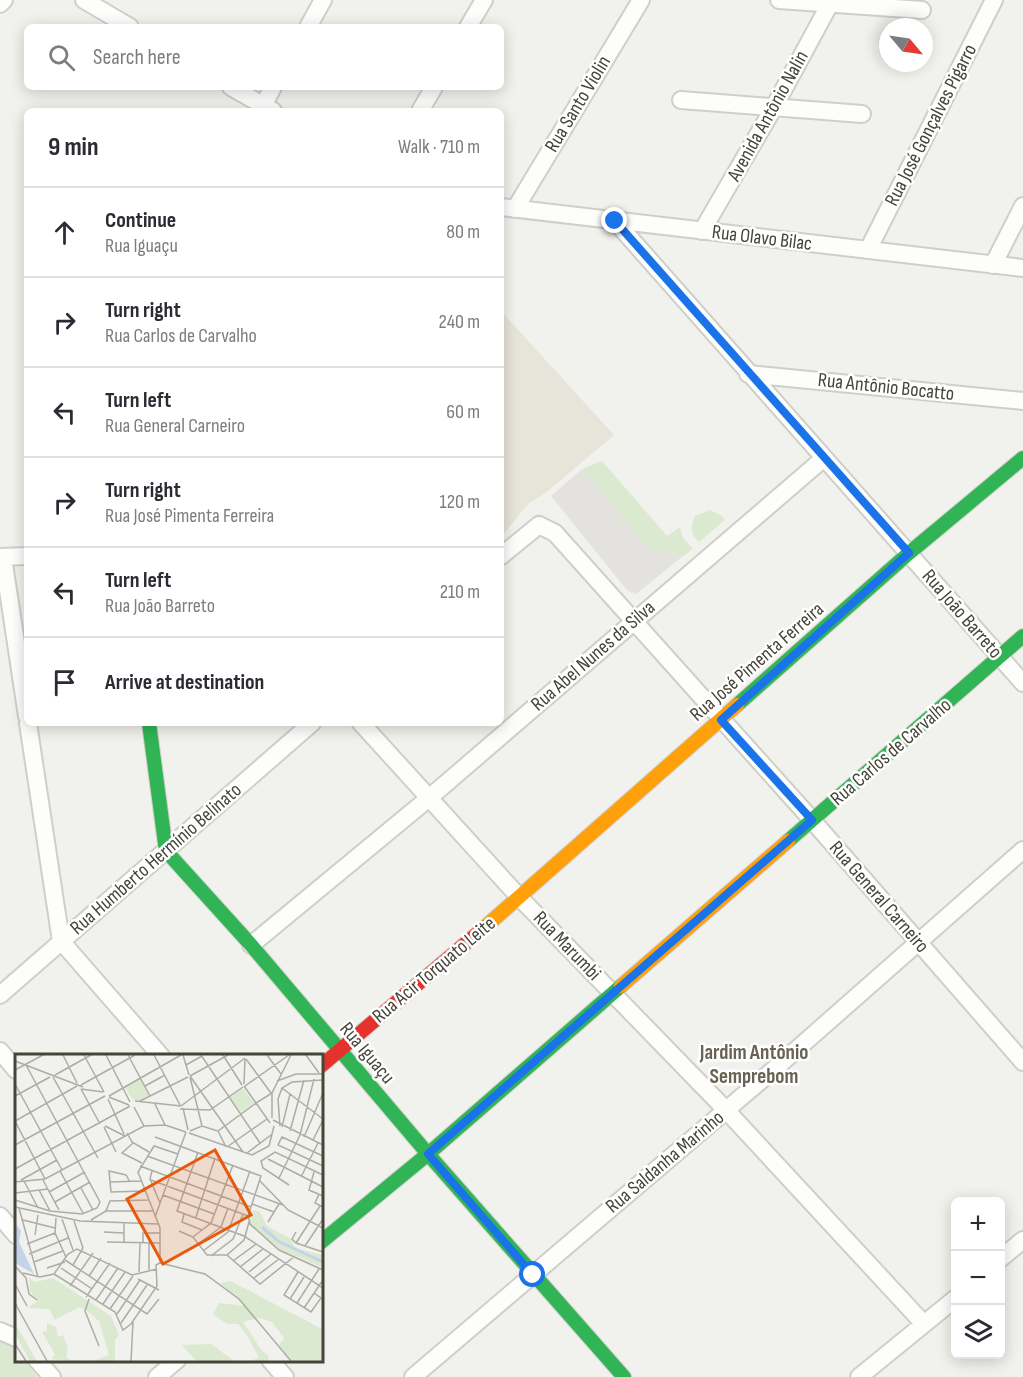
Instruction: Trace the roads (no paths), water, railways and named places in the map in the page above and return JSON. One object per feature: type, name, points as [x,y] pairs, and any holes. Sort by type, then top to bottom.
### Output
[{"type":"street","points":[[0,4],[3,0]]},
{"type":"street","points":[[84,0],[125,24]]},
{"type":"street","points":[[310,24],[323,0]]},
{"type":"street","points":[[470,24],[484,0]]},
{"type":"street","name":"Rua Santo Violin","points":[[508,208],[641,0]]},
{"type":"street","points":[[779,0],[922,10]]},
{"type":"street","name":"Rua José Gonçalves Pigarro","points":[[868,250],[994,0]]},
{"type":"street","name":"Avenida Antônio Nalin","points":[[702,231],[773,109],[831,2]]},
{"type":"street","points":[[236,90],[268,108],[272,90]]},
{"type":"street","points":[[422,108],[432,90]]},
{"type":"street","points":[[681,100],[773,109],[862,114]]},
{"type":"street","points":[[993,265],[1023,206]]},
{"type":"street","name":"Rua Olavo Bilac","points":[[508,208],[1023,268]]},
{"type":"street","name":"Rua João Barreto","points":[[615,221],[1023,683]]},
{"type":"street","name":"Rua Antônio Bocatto","points":[[748,374],[1023,401]]},
{"type":"street","name":"Rua José Pimenta Ferreira","points":[[520,898],[909,553],[1023,458]]},
{"type":"street","name":"Rua Abel Nunes da Silva","points":[[251,945],[429,798],[823,459]]},
{"type":"street","name":"Rua General Carneiro","points":[[504,554],[539,525],[555,532],[812,820],[1023,1062]]},
{"type":"street","points":[[24,555],[2,557],[24,697]]},
{"type":"street","name":"Rua Carlos de Carvalho","points":[[322,1241],[428,1154],[1023,636]]},
{"type":"street","points":[[28,726],[61,941],[158,1054]]},
{"type":"street","points":[[149,726],[166,851]]},
{"type":"street","name":"Rua Humberto Hermínio Belinato","points":[[0,995],[309,726]]},
{"type":"street","name":"Rua Marumbi","points":[[364,726],[520,898],[726,1110],[924,1324]]},
{"type":"street","name":"Rua Saldanha Marinho","points":[[413,1377],[726,1110],[1023,849]]},
{"type":"street","name":"Rua Iguaçu","points":[[166,851],[251,945],[428,1154],[624,1377]]},
{"type":"street","name":"Rua Acir Torquato Leite","points":[[322,1065],[520,898]]},
{"type":"street","points":[[0,1051],[15,1069]]},
{"type":"street","points":[[0,1216],[15,1234]]},
{"type":"street","points":[[1005,1255],[1023,1240]]},
{"type":"street","points":[[859,1377],[951,1302]]},
{"type":"street","points":[[39,1362],[52,1377]]},
{"type":"street","points":[[157,1377],[175,1362]]},
{"type":"street","points":[[272,1362],[285,1377]]},
{"type":"district","name":"Jardim Antônio Semprebom","points":[[754,1064]]}]
